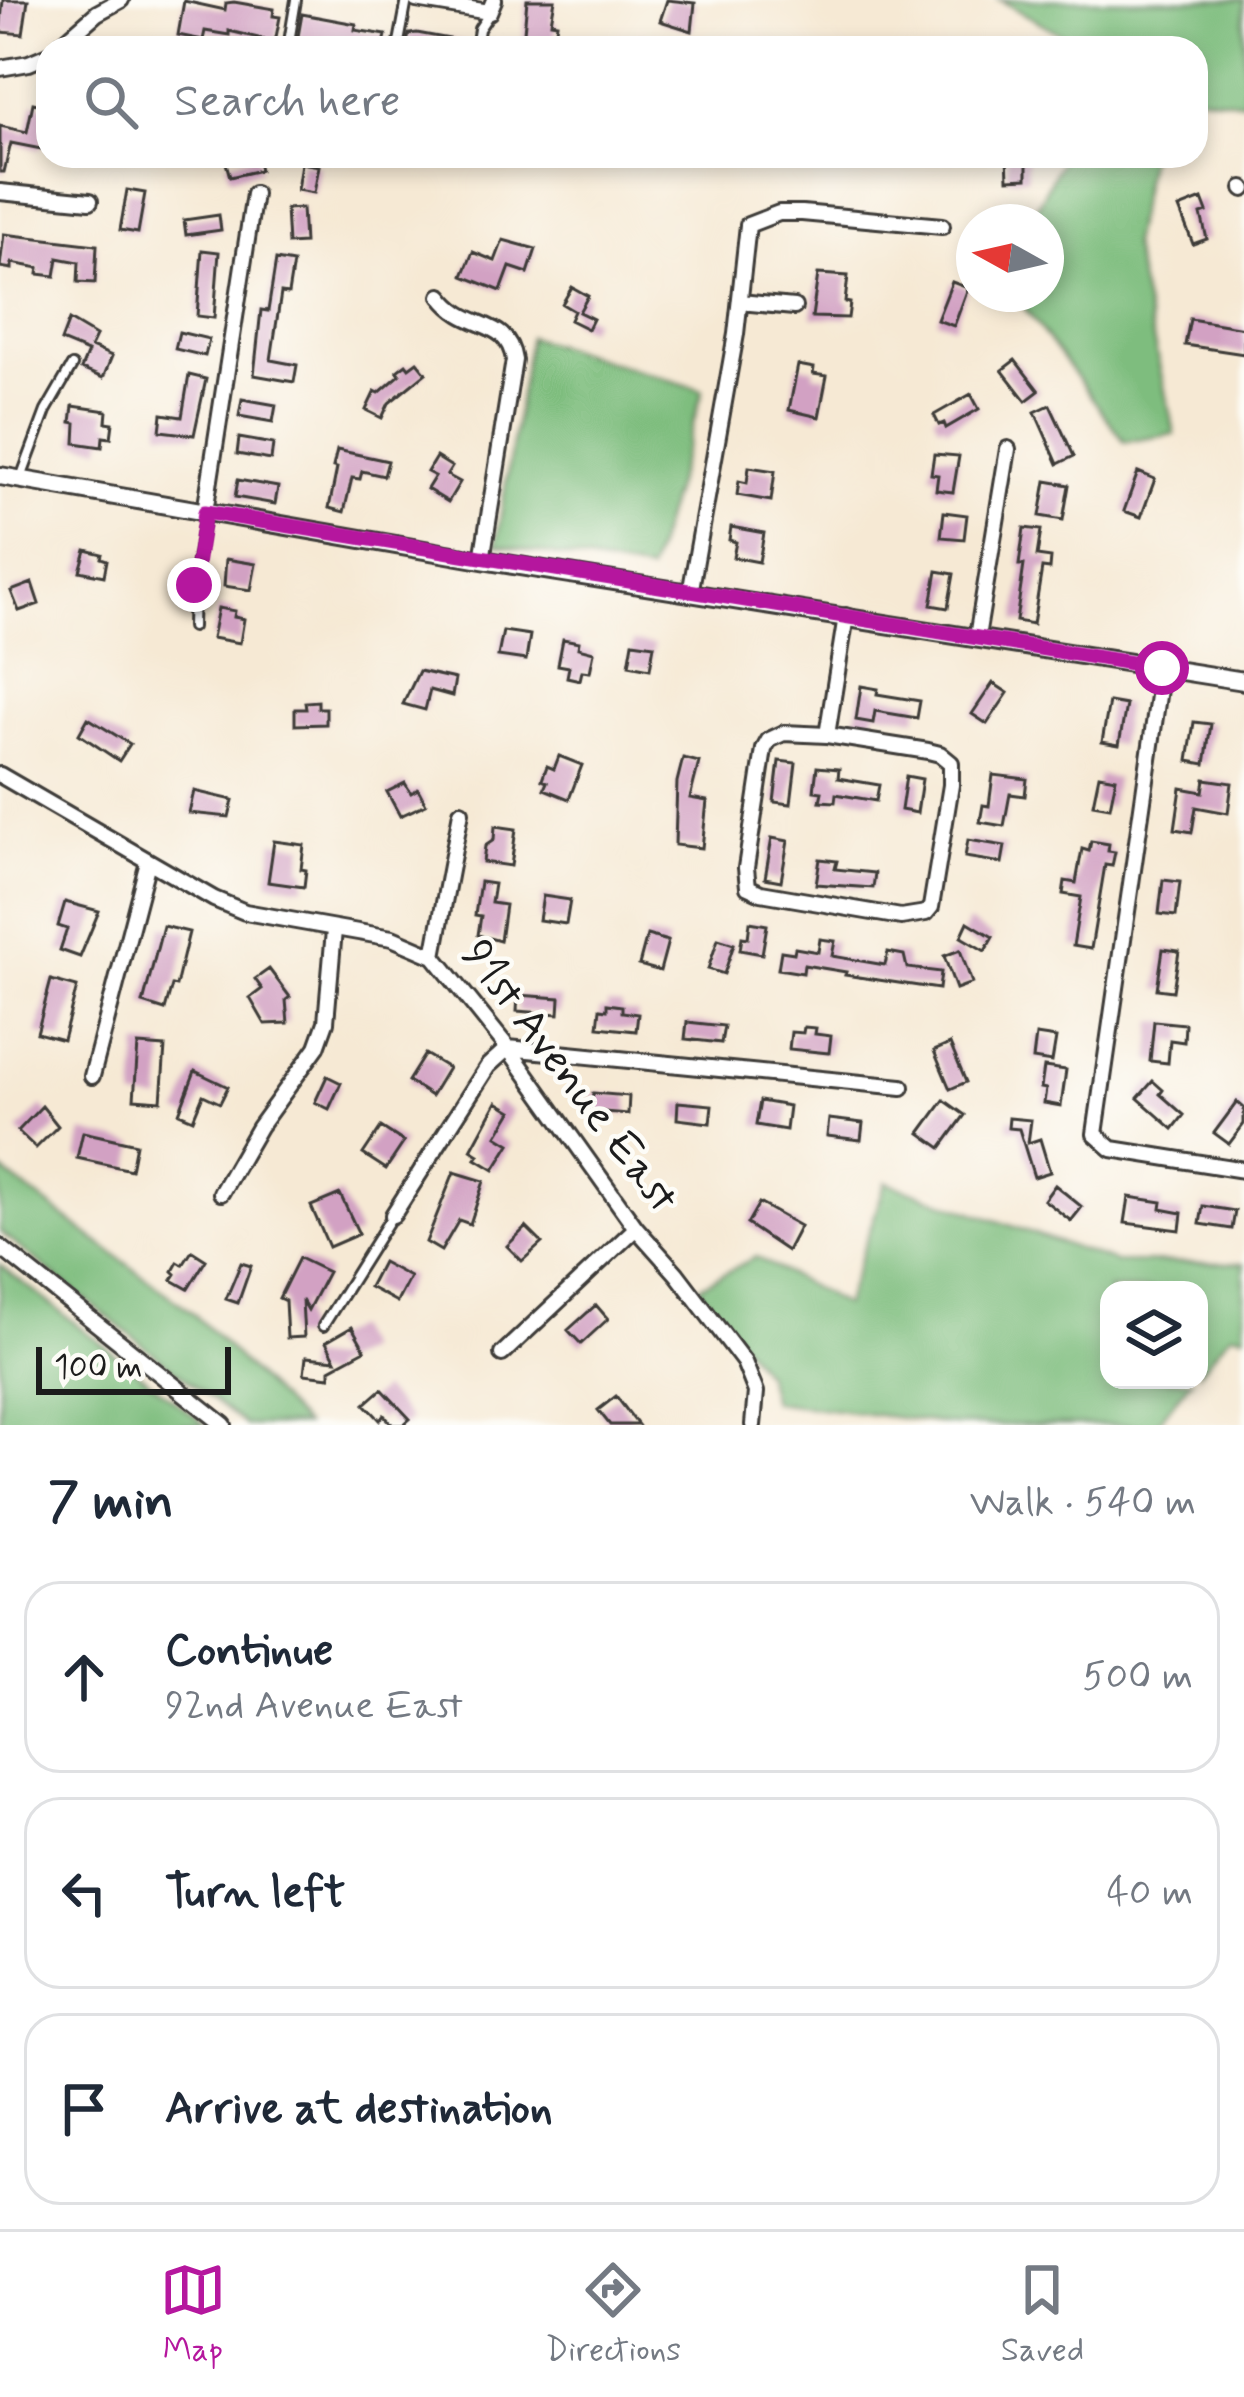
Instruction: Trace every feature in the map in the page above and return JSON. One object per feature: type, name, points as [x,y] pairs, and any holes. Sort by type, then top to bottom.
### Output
[{"type":"street","points":[[71,36],[121,0]]},
{"type":"street","points":[[411,0],[492,6]]},
{"type":"street","points":[[0,68],[36,60]]},
{"type":"street","points":[[0,192],[90,201]]},
{"type":"street","points":[[205,512],[254,194]]},
{"type":"street","points":[[690,594],[740,302],[748,225],[779,213],[802,213],[942,226]]},
{"type":"street","points":[[441,296],[458,316],[494,328],[512,346],[514,360],[482,560]]},
{"type":"street","points":[[740,302],[794,307]]},
{"type":"street","points":[[977,637],[1008,449]]},
{"type":"street","points":[[0,476],[482,560],[1244,682]]},
{"type":"street","points":[[827,735],[846,616]]},
{"type":"street","points":[[1162,668],[1095,1134],[1112,1148],[1244,1170]]},
{"type":"street","points":[[784,733],[827,735],[940,754],[951,763],[931,907],[926,913],[901,917],[748,887],[746,868],[764,749],[769,740],[784,733]]},
{"type":"street","name":"91st Avenue East","points":[[0,775],[148,862],[245,912],[392,938],[434,956],[508,1048],[636,1228],[744,1362],[756,1392],[753,1425]]},
{"type":"street","points":[[434,956],[461,812]]},
{"type":"street","points":[[92,1076],[148,862]]},
{"type":"street","points":[[221,1193],[259,1127],[317,1047],[326,1022],[334,930]]},
{"type":"street","points":[[393,1215],[488,1066],[508,1048],[902,1087]]},
{"type":"street","points":[[502,1354],[636,1228]]},
{"type":"street","points":[[0,1247],[224,1425]]},
{"type":"lane","points":[[290,36],[296,0]]},
{"type":"lane","points":[[401,36],[411,0]]},
{"type":"lane","points":[[478,36],[492,6]]},
{"type":"lane","points":[[21,479],[46,410],[72,366]]},
{"type":"lane","points":[[192,627],[205,512]]},
{"type":"lane","points":[[323,1326],[393,1215]]},
{"type":"green space","points":[[1000,0],[1244,0],[1244,102],[1208,97],[1208,36],[1064,36]]},
{"type":"green space","points":[[1057,168],[1147,168],[1131,244],[1175,434],[1125,442],[1028,312],[1064,312],[1064,204],[1038,204]]},
{"type":"green space","points":[[529,337],[703,390],[649,572],[496,545]]},
{"type":"green space","points":[[0,1169],[193,1313],[304,1425],[245,1425],[0,1232]]},
{"type":"green space","points":[[886,1182],[1115,1262],[1244,1263],[1244,1335],[1231,1333],[1208,1361],[1208,1281],[1100,1281],[1100,1389],[1185,1389],[1155,1425],[955,1425],[772,1402],[765,1374],[698,1287],[756,1257],[844,1305]]},
{"type":"green space","points":[[0,1264],[13,1275],[206,1425],[0,1425]]},
{"type":"building","points":[[3,0],[28,0],[23,34],[0,32]]},
{"type":"building","points":[[527,0],[555,0],[551,22],[557,23],[555,36],[524,36]]},
{"type":"building","points":[[667,0],[695,3],[692,31],[660,21]]},
{"type":"building","points":[[184,1],[225,10],[226,3],[234,2],[274,9],[273,16],[280,17],[276,36],[229,31],[229,35],[205,31],[204,36],[178,35]]},
{"type":"building","points":[[302,14],[386,35],[386,36],[298,36]]},
{"type":"building","points":[[36,104],[36,148],[11,143],[4,172],[0,172],[0,126],[27,132]]},
{"type":"building","points":[[227,168],[260,168],[260,170],[230,177]]},
{"type":"building","points":[[300,168],[319,168],[314,193],[297,190]]},
{"type":"building","points":[[1008,168],[1027,168],[1027,178],[1008,179]]},
{"type":"building","points":[[127,190],[145,193],[138,233],[120,230]]},
{"type":"building","points":[[1202,199],[1207,239],[1193,244],[1179,208]]},
{"type":"building","points":[[302,208],[304,243],[288,244],[286,209]]},
{"type":"building","points":[[219,215],[221,230],[186,235],[184,220]]},
{"type":"building","points":[[4,234],[97,245],[95,283],[78,282],[79,262],[58,258],[55,276],[12,263],[12,269],[0,267]]},
{"type":"building","points":[[503,240],[536,249],[528,273],[510,267],[501,291],[463,276],[473,252],[495,261]]},
{"type":"building","points":[[202,250],[219,252],[214,318],[197,316]]},
{"type":"building","points":[[276,260],[293,263],[288,294],[281,293],[271,360],[297,365],[294,382],[254,375],[261,310],[268,311]]},
{"type":"building","points":[[818,274],[848,276],[848,318],[812,317]]},
{"type":"building","points":[[952,282],[956,284],[959,312],[954,326],[937,320]]},
{"type":"building","points":[[572,287],[588,296],[579,312],[593,319],[588,329],[570,320],[574,311],[562,304]]},
{"type":"building","points":[[1190,319],[1244,328],[1244,354],[1185,345]]},
{"type":"building","points":[[69,320],[96,336],[91,347],[112,356],[103,378],[81,369],[88,352],[61,341]]},
{"type":"building","points":[[179,332],[209,339],[205,356],[175,349]]},
{"type":"building","points":[[1015,360],[1039,391],[1026,401],[1002,370]]},
{"type":"building","points":[[417,362],[426,373],[389,403],[382,418],[366,410],[375,391],[379,393],[400,375],[397,371],[406,364],[409,368]]},
{"type":"building","points":[[798,365],[827,376],[819,417],[789,410]]},
{"type":"building","points":[[189,375],[206,379],[194,435],[160,431],[162,414],[182,417]]},
{"type":"building","points":[[971,394],[979,409],[946,428],[944,423],[939,425],[934,415]]},
{"type":"building","points":[[242,399],[276,405],[273,422],[239,416]]},
{"type":"building","points":[[1050,405],[1074,456],[1058,464],[1035,412]]},
{"type":"building","points":[[73,406],[107,411],[106,422],[113,423],[111,438],[103,437],[102,447],[75,443]]},
{"type":"building","points":[[239,438],[273,444],[271,460],[237,454]]},
{"type":"building","points":[[337,450],[388,461],[384,476],[362,471],[360,479],[352,478],[344,512],[329,508]]},
{"type":"building","points":[[934,454],[959,456],[953,492],[936,490],[938,475],[931,474]]},
{"type":"building","points":[[436,457],[452,467],[447,475],[460,482],[448,502],[427,489],[435,476],[427,472]]},
{"type":"building","points":[[749,467],[775,471],[771,501],[737,495],[739,481],[747,483]]},
{"type":"building","points":[[1138,472],[1155,479],[1141,517],[1124,511]]},
{"type":"building","points":[[238,480],[278,487],[275,504],[235,497]]},
{"type":"building","points":[[1046,481],[1069,485],[1063,520],[1040,516]]},
{"type":"building","points":[[944,512],[967,515],[964,539],[941,537]]},
{"type":"building","points":[[731,527],[764,533],[759,562],[733,557],[736,542],[729,540]]},
{"type":"building","points":[[1024,528],[1041,530],[1037,556],[1051,558],[1050,569],[1042,568],[1033,624],[1016,621]]},
{"type":"building","points":[[86,550],[107,560],[104,576],[80,571]]},
{"type":"building","points":[[226,559],[256,564],[251,590],[224,586]]},
{"type":"building","points":[[937,571],[954,574],[948,608],[931,605]]},
{"type":"building","points":[[32,583],[39,604],[19,611],[11,591]]},
{"type":"building","points":[[218,608],[235,611],[234,617],[244,619],[240,643],[212,638]]},
{"type":"building","points":[[503,631],[530,635],[526,660],[498,656]]},
{"type":"building","points":[[563,639],[594,652],[590,672],[582,671],[580,680],[567,677],[569,667],[558,665]]},
{"type":"building","points":[[633,642],[654,645],[650,669],[629,665]]},
{"type":"building","points":[[419,671],[455,679],[452,696],[430,690],[425,710],[403,704]]},
{"type":"building","points":[[993,683],[1008,693],[987,724],[972,714]]},
{"type":"building","points":[[861,686],[878,689],[877,694],[920,701],[917,718],[875,711],[873,723],[856,720]]},
{"type":"building","points":[[318,701],[318,708],[326,708],[326,724],[295,725],[295,709],[306,709],[305,702]]},
{"type":"building","points":[[1109,702],[1126,705],[1119,745],[1102,742]]},
{"type":"building","points":[[88,718],[130,744],[119,761],[79,734]]},
{"type":"building","points":[[1194,722],[1211,724],[1205,764],[1188,761]]},
{"type":"building","points":[[559,756],[582,765],[569,799],[544,789],[547,766],[554,769]]},
{"type":"building","points":[[683,758],[699,762],[690,798],[707,801],[702,848],[675,845],[677,782]]},
{"type":"building","points":[[779,761],[796,763],[791,804],[774,802]]},
{"type":"building","points":[[817,767],[839,769],[838,778],[879,785],[876,801],[836,794],[835,802],[820,801],[822,792],[814,791]]},
{"type":"building","points":[[993,775],[1027,779],[1025,796],[1010,794],[1004,826],[980,822],[983,805],[989,806]]},
{"type":"building","points":[[1099,775],[1116,778],[1110,807],[1093,804]]},
{"type":"building","points":[[906,776],[922,779],[917,813],[901,810]]},
{"type":"building","points":[[1205,779],[1232,783],[1228,813],[1196,807],[1192,832],[1175,829],[1181,788],[1203,792]]},
{"type":"building","points":[[405,783],[411,793],[418,789],[426,804],[400,816],[387,792]]},
{"type":"building","points":[[194,791],[233,800],[229,817],[189,813]]},
{"type":"building","points":[[495,826],[516,829],[511,866],[483,862]]},
{"type":"building","points":[[772,838],[788,841],[781,881],[765,878]]},
{"type":"building","points":[[968,840],[1005,846],[1002,863],[965,857]]},
{"type":"building","points":[[274,841],[304,845],[304,887],[268,882]]},
{"type":"building","points":[[1091,841],[1109,844],[1108,851],[1115,852],[1112,866],[1105,865],[1091,949],[1073,946],[1081,897],[1063,894],[1065,881],[1076,883],[1082,849],[1089,851]]},
{"type":"building","points":[[820,859],[837,861],[835,869],[875,873],[873,888],[816,884]]},
{"type":"building","points":[[1163,880],[1180,882],[1176,916],[1159,914]]},
{"type":"building","points":[[480,882],[494,884],[491,903],[505,905],[500,941],[478,935],[481,916],[475,915]]},
{"type":"building","points":[[543,896],[570,900],[566,924],[539,920]]},
{"type":"building","points":[[65,902],[99,911],[80,957],[60,950],[67,929],[58,926]]},
{"type":"building","points":[[750,922],[767,925],[762,954],[740,950]]},
{"type":"building","points":[[968,922],[993,937],[985,951],[961,937]]},
{"type":"building","points":[[163,926],[189,932],[165,1010],[143,1003]]},
{"type":"building","points":[[647,935],[668,941],[660,971],[639,965]]},
{"type":"building","points":[[718,939],[734,944],[724,974],[708,969]]},
{"type":"building","points":[[820,939],[835,941],[832,956],[885,965],[888,952],[904,955],[907,968],[941,972],[939,989],[804,965],[803,973],[778,969],[781,951],[818,952]]},
{"type":"building","points":[[1163,949],[1179,951],[1173,991],[1157,989]]},
{"type":"building","points":[[960,950],[972,983],[956,989],[944,956]]},
{"type":"building","points":[[269,969],[290,997],[286,1000],[288,1023],[265,1024],[250,998],[262,989],[255,979]]},
{"type":"building","points":[[51,980],[77,987],[63,1040],[37,1033]]},
{"type":"building","points":[[518,995],[560,998],[559,1014],[517,1011]]},
{"type":"building","points":[[607,1004],[638,1014],[636,1031],[598,1027],[600,1009],[607,1010]]},
{"type":"building","points":[[1154,1021],[1185,1024],[1184,1042],[1170,1040],[1168,1063],[1150,1061]]},
{"type":"building","points":[[687,1022],[724,1026],[721,1043],[685,1039]]},
{"type":"building","points":[[804,1027],[831,1036],[829,1053],[789,1049],[791,1032],[803,1033]]},
{"type":"building","points":[[1036,1035],[1056,1038],[1052,1062],[1033,1059]]},
{"type":"building","points":[[950,1044],[966,1082],[950,1089],[934,1051]]},
{"type":"building","points":[[138,1045],[165,1047],[161,1101],[134,1099]]},
{"type":"building","points":[[425,1054],[448,1068],[431,1096],[408,1081]]},
{"type":"building","points":[[1044,1067],[1066,1070],[1061,1106],[1044,1103]]},
{"type":"building","points":[[195,1071],[228,1087],[220,1103],[203,1095],[193,1119],[179,1113]]},
{"type":"building","points":[[327,1076],[341,1083],[329,1109],[315,1102]]},
{"type":"building","points":[[1153,1081],[1184,1115],[1173,1129],[1138,1098]]},
{"type":"building","points":[[593,1093],[629,1096],[628,1114],[591,1111]]},
{"type":"building","points":[[944,1100],[965,1115],[941,1148],[920,1133]]},
{"type":"building","points":[[760,1101],[789,1106],[786,1130],[756,1125]]},
{"type":"building","points":[[497,1102],[512,1111],[497,1136],[510,1144],[494,1170],[471,1150]]},
{"type":"building","points":[[678,1102],[712,1105],[710,1123],[677,1119]]},
{"type":"building","points":[[1237,1102],[1244,1108],[1244,1124],[1229,1144],[1214,1133]]},
{"type":"building","points":[[42,1106],[58,1126],[36,1148],[18,1131]]},
{"type":"building","points":[[1009,1118],[1031,1120],[1028,1143],[1040,1139],[1050,1172],[1034,1177],[1019,1129],[1008,1128]]},
{"type":"building","points":[[829,1119],[863,1123],[861,1140],[827,1136]]},
{"type":"building","points":[[381,1127],[404,1142],[386,1169],[363,1154]]},
{"type":"building","points":[[83,1132],[136,1144],[131,1170],[77,1158]]},
{"type":"building","points":[[454,1172],[484,1181],[470,1224],[459,1220],[441,1251],[426,1242]]},
{"type":"building","points":[[1055,1185],[1082,1207],[1071,1221],[1044,1200]]},
{"type":"building","points":[[340,1194],[359,1234],[329,1247],[311,1206]]},
{"type":"building","points":[[1129,1197],[1162,1202],[1161,1209],[1182,1213],[1180,1230],[1125,1223]]},
{"type":"building","points":[[759,1203],[800,1226],[787,1251],[747,1224]]},
{"type":"building","points":[[1203,1206],[1235,1211],[1232,1229],[1200,1224]]},
{"type":"building","points":[[526,1227],[542,1243],[522,1261],[507,1246]]},
{"type":"building","points":[[192,1251],[206,1260],[188,1289],[172,1280],[178,1262],[183,1265]]},
{"type":"building","points":[[299,1258],[328,1272],[308,1310],[302,1300],[304,1337],[287,1338],[285,1301],[279,1298]]},
{"type":"building","points":[[382,1262],[410,1277],[397,1302],[369,1287]]},
{"type":"building","points":[[241,1263],[251,1266],[238,1303],[226,1299]]},
{"type":"building","points":[[596,1305],[608,1319],[581,1344],[568,1330]]},
{"type":"building","points":[[352,1327],[365,1350],[330,1369],[330,1377],[304,1374],[306,1357],[336,1360],[326,1342]]},
{"type":"building","points":[[382,1389],[410,1419],[403,1425],[393,1425],[384,1415],[380,1420],[365,1404]]},
{"type":"building","points":[[616,1396],[638,1425],[610,1425],[598,1410]]},
{"type":"route","points":[[194,585],[205,512],[1162,668]]}]
